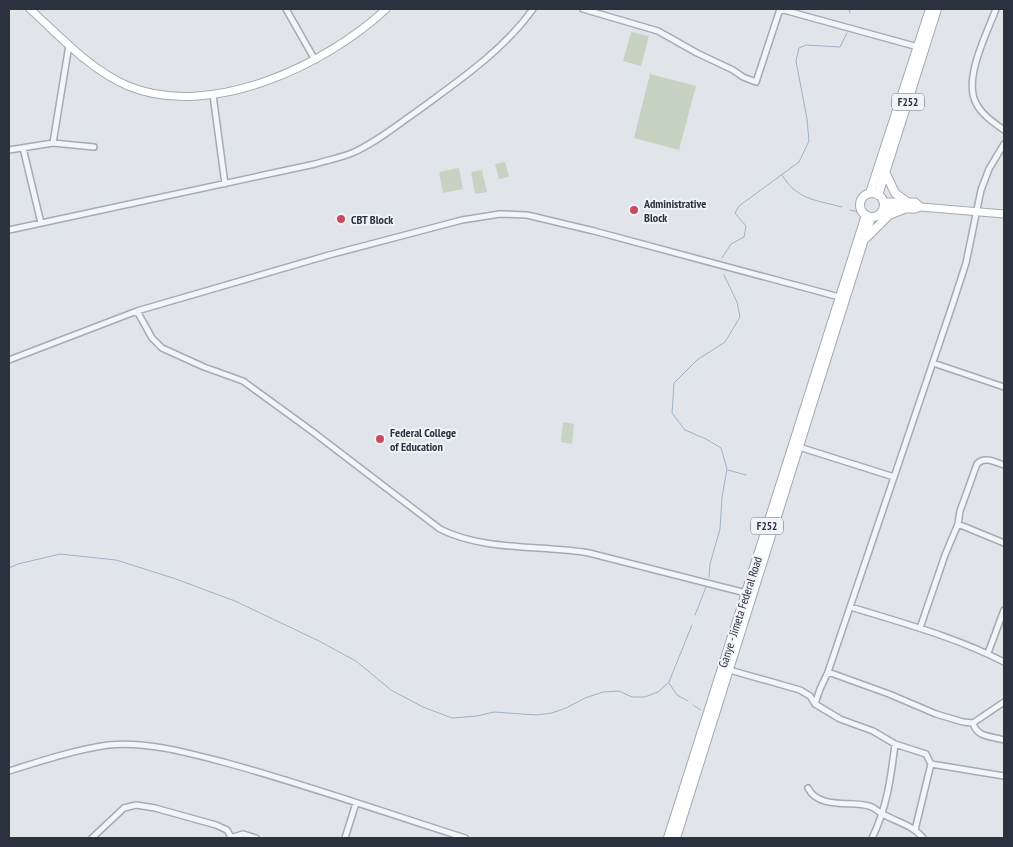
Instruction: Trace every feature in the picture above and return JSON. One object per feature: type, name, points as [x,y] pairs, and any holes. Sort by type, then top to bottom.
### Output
[{"type":"main road","points":[[30,9],[69,45],[103,72],[134,88],[168,96],[213,95],[265,81],[293,71],[357,34],[386,9]]},
{"type":"main road","name":"F252","points":[[879,200],[918,48],[930,9]]},
{"type":"main road","name":"F252","points":[[879,200],[885,172],[937,9]]},
{"type":"main road","points":[[885,172],[895,193],[905,205]]},
{"type":"main road","points":[[879,200],[879,214],[868,216],[861,208],[860,202],[863,197],[879,200],[905,205]]},
{"type":"main road","points":[[864,240],[889,214],[915,202],[921,207],[1004,214]]},
{"type":"main road","name":"Ganye - Jimeta Federal Road","points":[[676,838],[746,593],[843,298],[864,240],[868,216]]},
{"type":"main road","name":"Ganye - Jimeta Federal Road","points":[[668,838],[799,447],[868,216]]},
{"type":"street","points":[[286,9],[315,60]]},
{"type":"street","points":[[9,230],[316,164],[352,152],[386,133],[469,72],[504,43],[520,27],[533,9]]},
{"type":"street","points":[[584,9],[658,31],[743,77],[756,82],[780,9],[918,48]]},
{"type":"street","points":[[996,9],[975,63],[972,89],[975,101],[981,112],[1004,130]]},
{"type":"street","points":[[53,143],[69,45]]},
{"type":"street","points":[[213,95],[225,184]]},
{"type":"street","points":[[9,150],[53,143],[94,147]]},
{"type":"street","points":[[815,704],[851,607],[966,263],[981,190],[989,169],[1004,144]]},
{"type":"street","points":[[24,148],[41,223]]},
{"type":"street","points":[[9,360],[137,311],[329,255],[462,220],[500,214],[527,215],[594,231],[843,298]]},
{"type":"street","points":[[137,311],[152,338],[162,348],[204,367],[243,381],[440,529],[456,537],[497,544],[564,549],[589,553],[746,593]]},
{"type":"street","points":[[933,363],[1004,387]]},
{"type":"street","points":[[799,447],[894,477]]},
{"type":"street","points":[[920,628],[958,524],[960,511],[977,464],[980,460],[985,460],[1004,465]]},
{"type":"street","points":[[958,524],[1004,543]]},
{"type":"street","points":[[851,607],[920,628],[1004,662]]},
{"type":"street","points":[[988,654],[1004,610]]},
{"type":"street","points":[[725,669],[800,690],[810,696],[815,704],[840,719],[874,731],[895,744],[926,754],[931,764],[915,830]]},
{"type":"street","points":[[828,672],[889,694],[952,720],[973,723],[1004,702]]},
{"type":"street","points":[[973,723],[975,729],[980,734],[1004,740]]},
{"type":"street","points":[[872,838],[883,814],[889,789],[895,744]]},
{"type":"street","points":[[9,771],[108,745],[138,745],[168,749],[255,771],[464,838]]},
{"type":"street","points":[[931,764],[1004,776]]},
{"type":"street","points":[[808,788],[812,795],[820,800],[871,806],[915,830],[922,838]]},
{"type":"street","points":[[345,838],[356,803]]},
{"type":"street","points":[[92,838],[124,808],[136,805],[155,808],[228,830],[230,838],[243,834],[256,838]]},
{"type":"green space","points":[[631,32],[649,36],[641,66],[623,61]]},
{"type":"green space","points":[[650,74],[696,86],[679,150],[634,138]]},
{"type":"green space","points":[[505,162],[509,177],[499,179],[495,164]]},
{"type":"green space","points":[[459,168],[463,189],[443,193],[439,172]]},
{"type":"green space","points":[[482,170],[487,192],[475,194],[471,172]]},
{"type":"green space","points":[[563,422],[574,424],[572,444],[561,442]]},
{"type":"waterway","points":[[849,9],[850,13]]},
{"type":"waterway","points":[[722,258],[731,244],[744,237],[746,226],[735,213],[739,206],[799,162],[809,141],[807,119],[796,61],[799,48],[806,45],[840,47],[847,33]]},
{"type":"waterway","points":[[782,175],[794,190],[808,198],[842,207]]},
{"type":"waterway","points":[[850,210],[859,212]]},
{"type":"waterway","points":[[709,577],[710,564],[720,529],[722,497],[727,469],[721,448],[685,430],[672,413],[674,383],[697,360],[725,342],[740,317],[737,302],[724,275]]},
{"type":"waterway","points":[[728,470],[746,475]]},
{"type":"waterway","points":[[9,568],[60,554],[116,560],[173,578],[235,601],[319,641],[356,661],[391,690],[423,707],[452,718],[477,716],[494,712],[536,715],[552,713],[603,692],[619,691],[632,697],[645,697],[658,692],[669,682],[692,625]]},
{"type":"waterway","points":[[695,615],[706,587]]},
{"type":"waterway","points":[[669,683],[677,695],[688,701]]},
{"type":"waterway","points":[[693,705],[701,710]]},
{"type":"place","name":"Administrative Block","points":[[634,210]]},
{"type":"place","name":"CBT Block","points":[[341,219]]},
{"type":"place","name":"Federal College of Education","points":[[380,439]]}]
